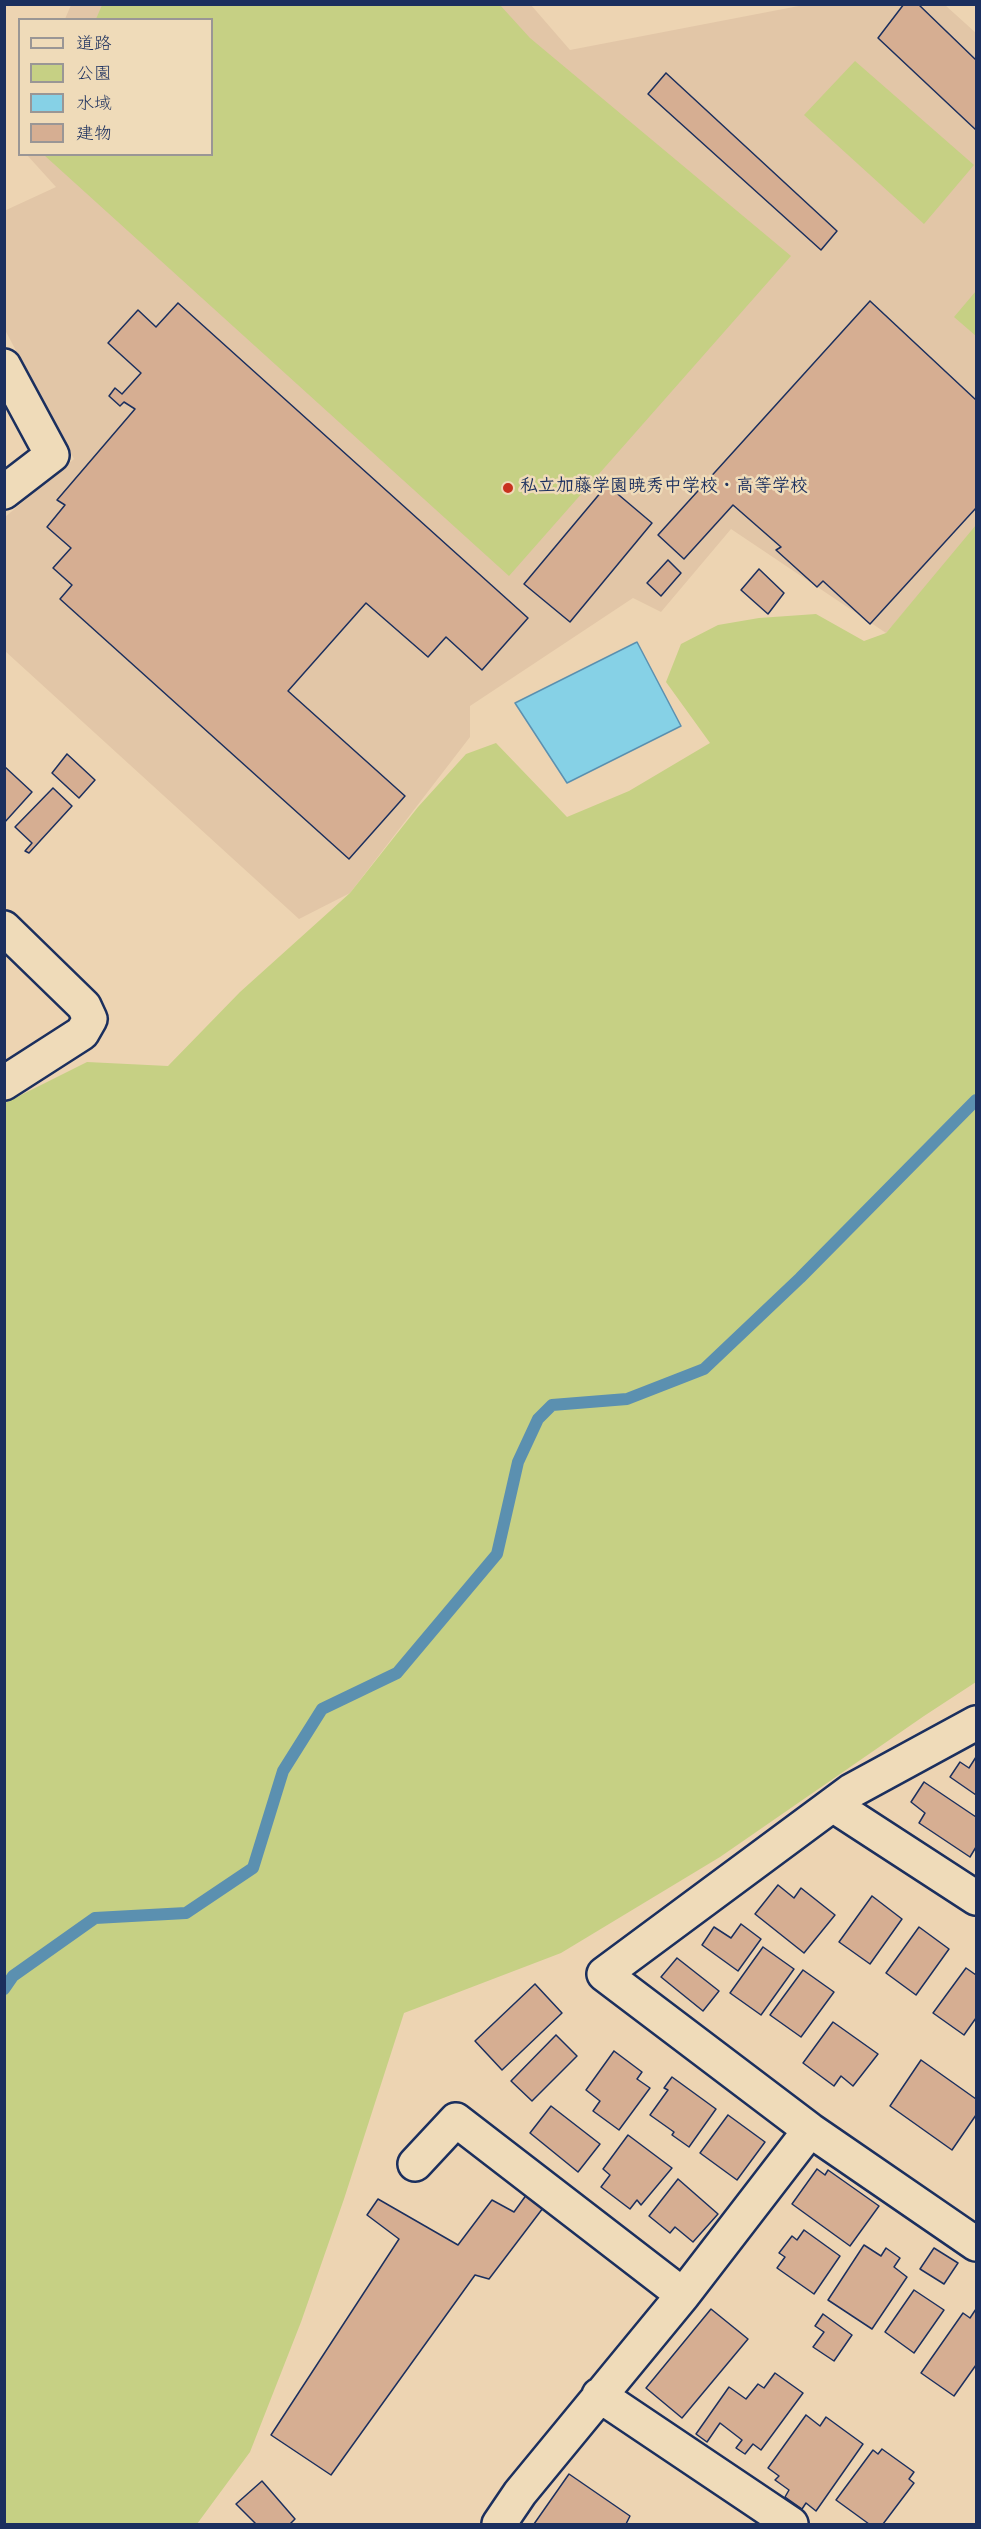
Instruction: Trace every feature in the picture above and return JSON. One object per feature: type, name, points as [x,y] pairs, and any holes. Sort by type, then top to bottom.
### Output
[{"type":"street","points":[[4,366],[52,455],[4,492]]},
{"type":"street","points":[[4,928],[84,1006],[90,1019],[82,1033],[4,1083]]},
{"type":"street","points":[[976,1723],[851,1791],[604,1974],[810,2130],[976,2244]]},
{"type":"street","points":[[833,1805],[976,1898]]},
{"type":"street","points":[[416,2163],[456,2120],[683,2295]]},
{"type":"street","points":[[499,2524],[520,2493],[683,2295],[810,2130]]},
{"type":"street","points":[[599,2396],[791,2524]]},
{"type":"shaded area","name":"私立加藤学園暁秀中学校・高等学校","points":[[71,5],[531,5],[570,50],[804,5],[945,5],[976,33],[976,530],[886,633],[731,529],[661,612],[633,598],[470,706],[470,737],[350,893],[299,919],[5,651],[5,517],[74,459],[5,330],[4,211],[56,187],[28,156],[213,156],[213,18],[65,18]]},
{"type":"green space","points":[[102,5],[500,5],[530,38],[791,256],[509,576],[45,156],[213,156],[213,18],[96,18]]},
{"type":"green space","points":[[855,61],[974,165],[924,224],[804,115]]},
{"type":"green space","points":[[976,291],[976,336],[954,317]]},
{"type":"green space","points":[[976,525],[976,1682],[720,1857],[561,1953],[404,2013],[344,2199],[301,2322],[250,2452],[197,2524],[5,2524],[5,1103],[87,1062],[168,1066],[240,992],[350,893],[418,807],[466,754],[496,743],[567,817],[629,791],[710,743],[666,682],[681,644],[718,625],[759,618],[816,614],[864,641],[886,633]]},
{"type":"water","points":[[637,642],[681,726],[567,783],[515,703]]},
{"type":"building","points":[[904,4],[918,4],[976,60],[976,130],[878,38]]},
{"type":"building","points":[[666,73],[837,231],[821,250],[648,94]]},
{"type":"building","points":[[870,301],[976,400],[976,508],[870,624],[823,581],[817,587],[776,550],[781,547],[733,505],[684,559],[658,535]]},
{"type":"building","points":[[178,303],[528,618],[482,670],[446,637],[428,657],[366,603],[288,691],[405,796],[349,859],[60,599],[72,585],[53,568],[71,548],[47,527],[65,505],[57,500],[135,409],[124,402],[120,406],[109,396],[115,388],[122,394],[141,373],[108,343],[138,310],[156,327]]},
{"type":"building","points":[[607,485],[652,523],[570,622],[524,584]]},
{"type":"building","points":[[668,560],[681,573],[661,596],[647,583]]},
{"type":"building","points":[[759,569],[784,593],[768,614],[741,590]]},
{"type":"building","points":[[67,754],[95,780],[79,798],[52,773]]},
{"type":"building","points":[[4,766],[32,792],[4,823]]},
{"type":"building","points":[[53,788],[72,806],[29,853],[25,851],[32,843],[15,827]]},
{"type":"building","points":[[976,1757],[976,1795],[950,1777],[960,1762],[969,1768]]},
{"type":"building","points":[[924,1782],[976,1817],[976,1847],[970,1857],[919,1823],[925,1813],[911,1802]]},
{"type":"building","points":[[778,1885],[794,1898],[801,1888],[835,1915],[804,1953],[755,1914]]},
{"type":"building","points":[[872,1896],[902,1919],[870,1964],[839,1942]]},
{"type":"building","points":[[741,1924],[761,1939],[738,1971],[702,1945],[714,1927],[731,1938]]},
{"type":"building","points":[[919,1927],[949,1949],[916,1995],[886,1973]]},
{"type":"building","points":[[763,1947],[794,1969],[761,2015],[730,1993]]},
{"type":"building","points":[[677,1958],[719,1991],[703,2011],[661,1977]]},
{"type":"building","points":[[966,1968],[976,1975],[976,2018],[964,2035],[933,2013]]},
{"type":"building","points":[[803,1970],[834,1992],[801,2037],[770,2015]]},
{"type":"building","points":[[535,1984],[562,2013],[502,2070],[475,2041]]},
{"type":"building","points":[[833,2022],[878,2054],[853,2086],[841,2076],[834,2086],[803,2063]]},
{"type":"building","points":[[556,2035],[577,2056],[532,2101],[511,2081]]},
{"type":"building","points":[[614,2051],[642,2072],[637,2079],[650,2088],[619,2130],[593,2111],[600,2101],[586,2090]]},
{"type":"building","points":[[921,2060],[976,2099],[976,2115],[952,2150],[890,2106]]},
{"type":"building","points":[[672,2077],[716,2109],[689,2147],[672,2135],[674,2132],[650,2115],[668,2090],[664,2088]]},
{"type":"building","points":[[551,2106],[600,2144],[578,2172],[530,2133]]},
{"type":"building","points":[[728,2115],[765,2142],[737,2180],[700,2153]]},
{"type":"building","points":[[628,2135],[672,2168],[641,2205],[637,2200],[630,2209],[601,2187],[610,2175],[603,2169]]},
{"type":"building","points":[[817,2169],[825,2175],[828,2170],[879,2206],[850,2246],[792,2204]]},
{"type":"building","points":[[678,2179],[718,2214],[693,2242],[675,2227],[670,2233],[649,2216]]},
{"type":"building","points":[[527,2194],[543,2208],[489,2279],[475,2275],[331,2475],[271,2435],[399,2239],[367,2215],[378,2199],[458,2245],[492,2200],[514,2212]]},
{"type":"building","points":[[804,2230],[840,2256],[814,2294],[777,2268],[785,2257],[779,2253],[792,2236],[797,2240]]},
{"type":"building","points":[[864,2245],[881,2256],[886,2248],[900,2258],[894,2267],[907,2277],[872,2329],[828,2300]]},
{"type":"building","points":[[934,2248],[958,2263],[944,2284],[920,2269]]},
{"type":"building","points":[[914,2290],[944,2310],[914,2353],[885,2332]]},
{"type":"building","points":[[711,2309],[748,2339],[682,2418],[646,2388]]},
{"type":"building","points":[[976,2309],[976,2365],[954,2396],[921,2373],[963,2313],[970,2318]]},
{"type":"building","points":[[823,2314],[852,2335],[834,2361],[813,2347],[824,2332],[815,2326]]},
{"type":"building","points":[[775,2373],[803,2393],[761,2450],[753,2444],[745,2454],[736,2448],[742,2440],[720,2423],[707,2442],[696,2434],[729,2387],[746,2399],[758,2384],[764,2388]]},
{"type":"building","points":[[806,2415],[820,2426],[826,2417],[863,2444],[816,2511],[806,2503],[802,2509],[785,2497],[789,2490],[775,2480],[779,2476],[768,2468]]},
{"type":"building","points":[[882,2449],[914,2472],[909,2479],[914,2483],[883,2524],[869,2524],[836,2500],[873,2450],[878,2454]]},
{"type":"building","points":[[569,2474],[630,2516],[626,2524],[534,2524]]},
{"type":"building","points":[[262,2481],[295,2519],[290,2524],[256,2524],[236,2504]]},
{"type":"waterway","points":[[4,1989],[13,1976],[95,1918],[186,1913],[253,1868],[283,1771],[322,1709],[397,1673],[497,1554],[518,1462],[538,1419],[552,1405],[627,1399],[704,1369],[800,1278],[976,1100]]},
{"type":"place","name":"私立加藤学園暁秀中学校・高等学校","points":[[508,488]]}]
